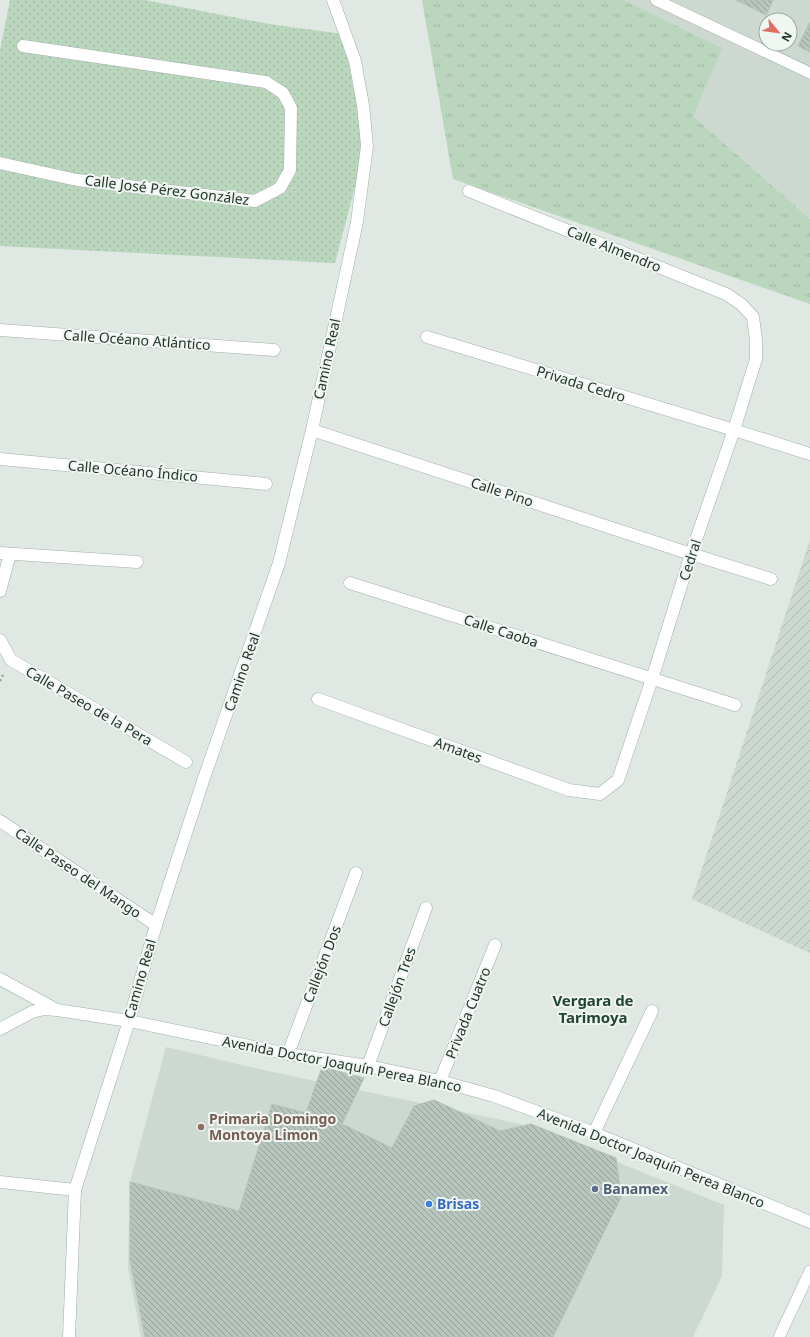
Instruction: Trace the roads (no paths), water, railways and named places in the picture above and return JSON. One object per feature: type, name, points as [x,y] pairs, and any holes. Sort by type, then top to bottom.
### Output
[{"type":"street","name":"Camino Real","points":[[69,1337],[75,1190],[129,1021],[156,925],[204,778],[279,563],[312,430],[357,222],[366,146],[363,105],[355,61],[333,0]]},
{"type":"street","name":"Calle José Pérez González","points":[[0,163],[77,180],[256,201],[280,188],[290,170],[291,108],[283,93],[266,82],[23,46]]},
{"type":"street","name":"Calle Almendro","points":[[469,191],[726,294],[741,304],[753,317]]},
{"type":"street","name":"Cedral","points":[[600,794],[618,780],[652,679],[691,554],[734,430],[756,359],[756,340],[753,317]]},
{"type":"street","name":"Calle Océano Atlántico","points":[[0,330],[274,350]]},
{"type":"street","name":"Privada Cedro","points":[[427,337],[810,454]]},
{"type":"street","name":"Calle Pino","points":[[312,430],[691,554],[771,578]]},
{"type":"street","name":"Calle Océano Índico","points":[[0,459],[266,484]]},
{"type":"street","points":[[0,591],[5,553],[137,562]]},
{"type":"street","name":"Calle Caoba","points":[[350,583],[735,705]]},
{"type":"street","name":"Calle Paseo de la Pera","points":[[0,640],[11,660],[186,762]]},
{"type":"street","name":"Amates","points":[[318,699],[570,790],[600,794]]},
{"type":"street","name":"Calle Paseo del Mango","points":[[0,821],[156,925]]},
{"type":"street","name":"Callejón Dos","points":[[288,1054],[356,873]]},
{"type":"street","name":"Callejón Tres","points":[[368,1066],[426,908]]},
{"type":"street","name":"Privada Cuatro","points":[[440,1081],[496,945]]},
{"type":"street","points":[[0,979],[57,1010]]},
{"type":"street","name":"Avenida Doctor Joaquín Perea Blanco","points":[[0,1029],[32,1012],[44,1009],[57,1010],[129,1021],[288,1054],[368,1066],[440,1081],[494,1096],[594,1133],[810,1222]]},
{"type":"street","points":[[594,1133],[652,1011]]},
{"type":"street","points":[[0,1182],[75,1190]]},
{"type":"lane","points":[[656,0],[810,72]]},
{"type":"lane","points":[[779,1337],[810,1271]]},
{"type":"place","name":"Primaria Domingo Montoya Limon","points":[[201,1127]]},
{"type":"place","name":"Banamex","points":[[595,1189]]},
{"type":"place","name":"Brisas","points":[[429,1204]]},
{"type":"district","name":"Vergara de Tarimoya","points":[[593,1010]]}]
